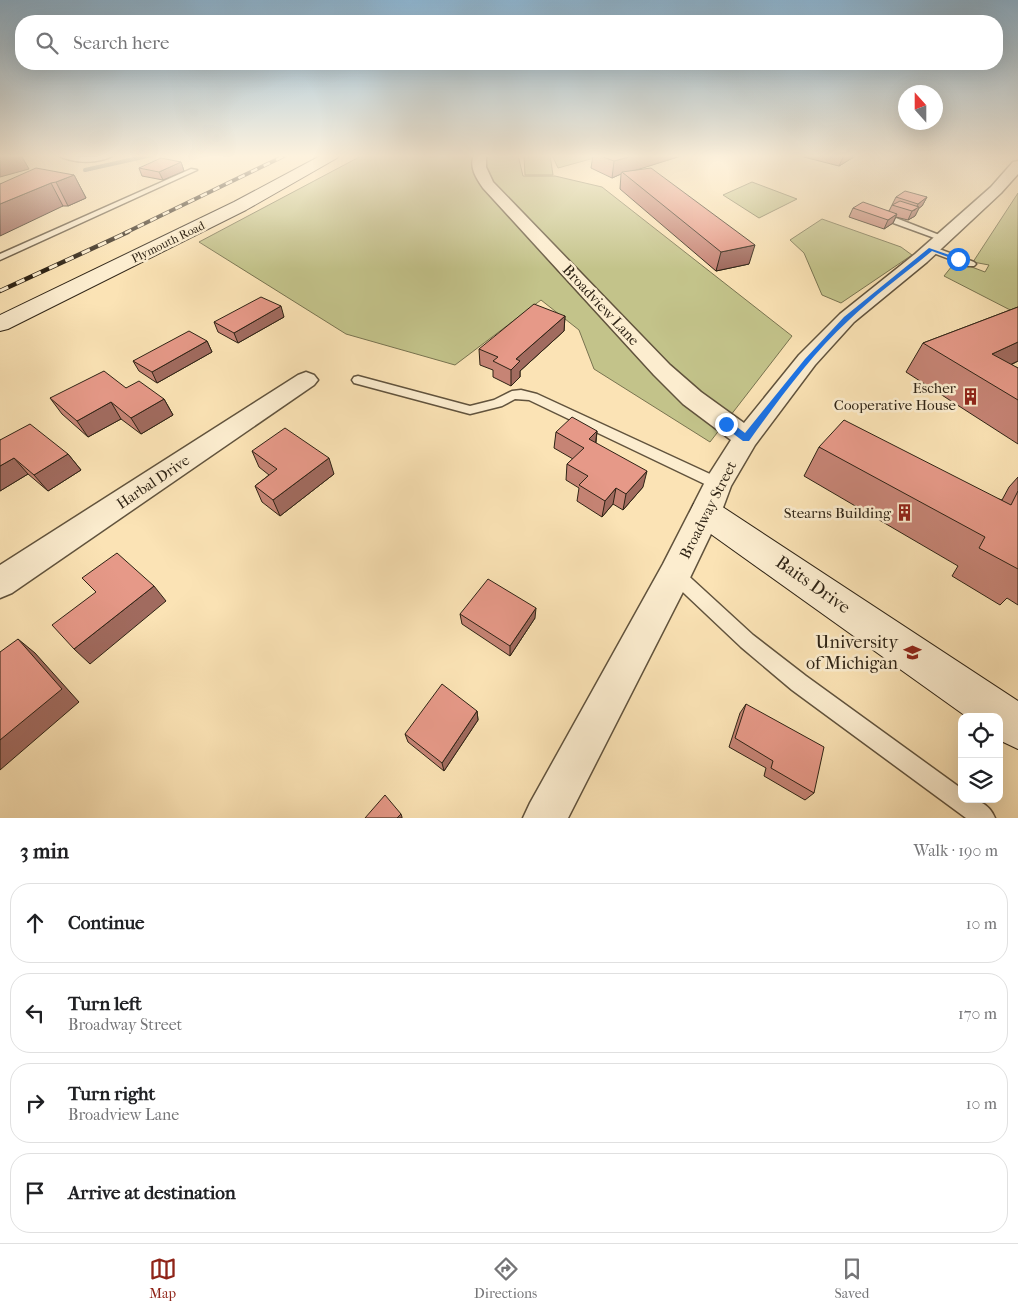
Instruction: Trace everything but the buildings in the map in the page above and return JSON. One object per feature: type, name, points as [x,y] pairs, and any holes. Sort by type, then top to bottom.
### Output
[{"type":"main road","name":"Plymouth Road","points":[[0,324],[263,193]]},
{"type":"main road","name":"Baits Drive","points":[[712,499],[1018,727]]},
{"type":"street","name":"Broadview Lane","points":[[496,193],[636,342],[692,398],[746,438]]},
{"type":"street","name":"Broadway Street","points":[[545,818],[675,574],[712,499],[746,438],[807,360],[846,318],[937,243],[992,193]]},
{"type":"street","name":"Harbal Drive","points":[[0,583],[306,380]]},
{"type":"lane","points":[[0,256],[141,193]]},
{"type":"lane","points":[[871,212],[937,243],[972,264]]},
{"type":"lane","points":[[358,380],[470,410],[482,409],[512,395],[521,394],[533,397],[691,470],[712,499]]},
{"type":"lane","points":[[675,574],[746,641],[799,683],[984,818]]},
{"type":"green space","points":[[291,193],[610,193],[792,336],[710,442],[594,369],[579,330],[541,300],[455,365],[346,334],[199,242]]},
{"type":"green space","points":[[727,193],[782,193],[797,199],[759,218],[723,195]]},
{"type":"green space","points":[[1018,193],[1018,314],[944,276],[956,261],[985,272],[989,265],[973,262]]},
{"type":"green space","points":[[822,219],[901,247],[912,255],[841,303],[822,295],[804,253],[790,240]]},
{"type":"railway","points":[[125,233],[207,193]]},
{"type":"railway","points":[[0,291],[128,232]]},
{"type":"place","name":"Escher Cooperative House","points":[[970,397]]},
{"type":"place","name":"Stearns Building","points":[[905,513]]},
{"type":"place","name":"University of Michigan","points":[[912,652]]},
{"type":"route","points":[[726,424],[746,438],[807,360],[846,318],[931,249],[958,259]]}]
